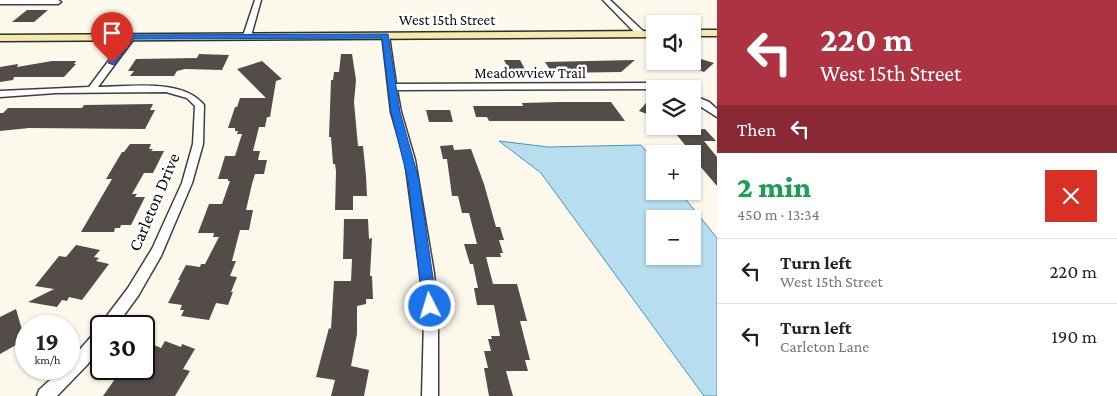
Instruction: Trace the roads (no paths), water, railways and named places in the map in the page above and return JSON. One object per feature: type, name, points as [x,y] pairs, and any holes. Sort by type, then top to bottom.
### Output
[{"type":"street","points":[[247,36],[258,0]]},
{"type":"street","points":[[606,0],[641,34]]},
{"type":"street","points":[[0,2],[58,2]]},
{"type":"street","points":[[701,33],[717,33]]},
{"type":"street","name":"West 15th Street","points":[[0,38],[646,34]]},
{"type":"street","points":[[385,36],[396,112],[411,166],[427,273],[432,320],[430,396]]},
{"type":"street","points":[[92,89],[131,37]]},
{"type":"street","name":"Meadowview Trail","points":[[392,87],[646,86]]},
{"type":"street","name":"Carleton Drive","points":[[0,94],[35,90],[167,89],[190,96],[200,105],[196,154],[167,232],[145,273],[116,315]]},
{"type":"street","points":[[701,102],[717,114]]},
{"type":"street","points":[[45,396],[90,350]]},
{"type":"water","points":[[499,141],[548,147],[641,145],[646,151],[646,200],[686,200],[694,210],[646,210],[646,265],[701,265],[701,218],[717,238],[717,396],[704,396],[541,173]]}]
